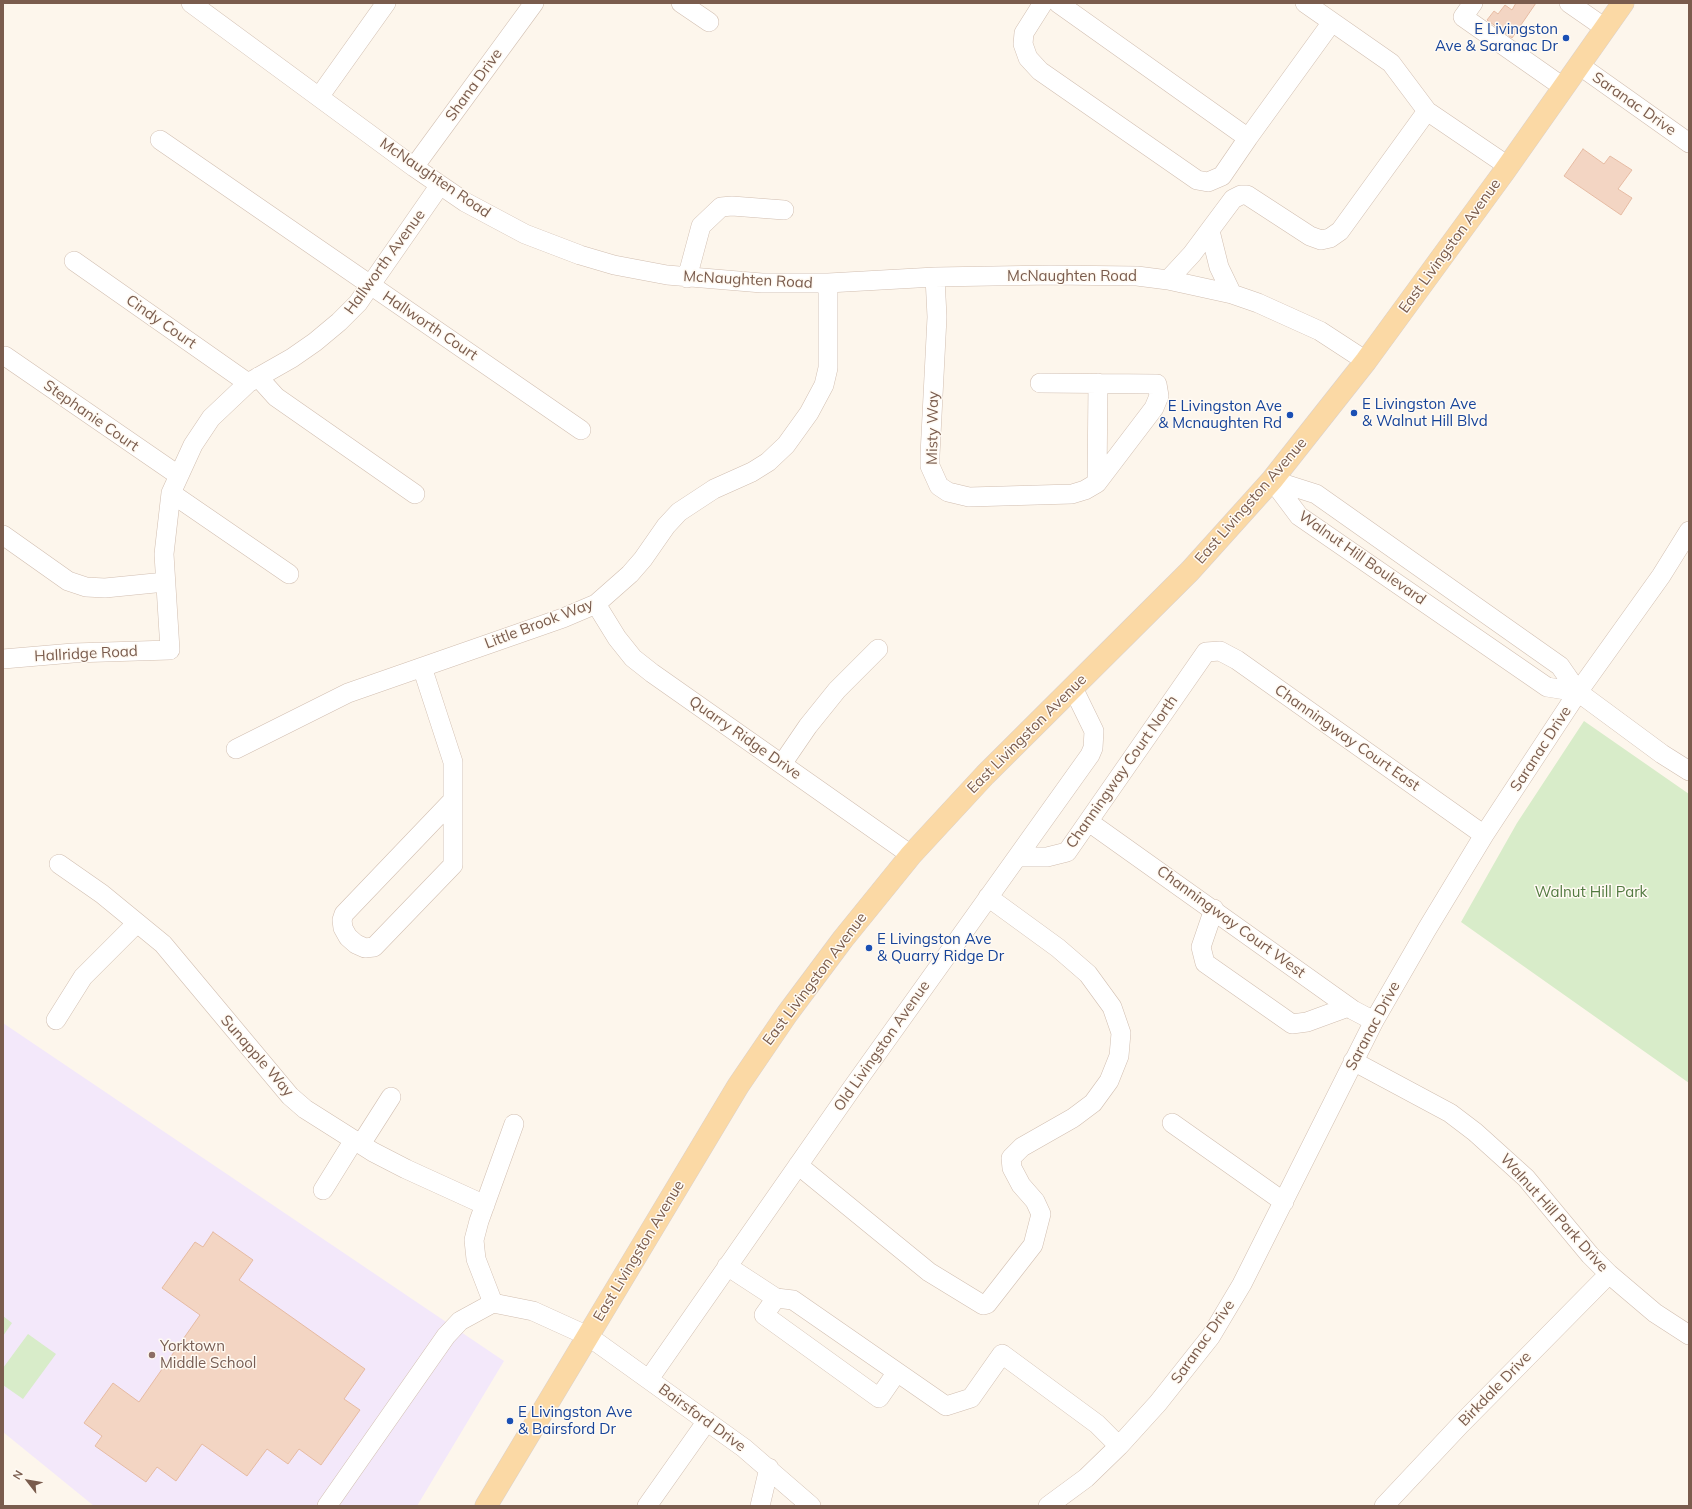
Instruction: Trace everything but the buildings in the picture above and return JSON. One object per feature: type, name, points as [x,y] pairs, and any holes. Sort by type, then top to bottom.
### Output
[{"type":"main road","name":"East Livingston Avenue","points":[[486,1506],[738,1086],[787,1014],[843,939],[911,855],[985,775],[1210,550],[1272,480],[1366,361],[1508,166],[1623,3]]},
{"type":"street","points":[[319,97],[386,3]]},
{"type":"street","name":"Shana Drive","points":[[414,167],[534,3]]},
{"type":"street","points":[[681,3],[709,22]]},
{"type":"street","points":[[1043,3],[1024,33],[1023,44],[1028,58],[1040,71],[1197,180],[1208,182],[1222,176],[1332,22]]},
{"type":"street","points":[[1058,3],[1248,138]]},
{"type":"street","points":[[1305,3],[1391,63],[1427,111],[1508,166]]},
{"type":"street","points":[[1473,3],[1463,17],[1563,87]]},
{"type":"street","points":[[1569,3],[1605,28]]},
{"type":"street","name":"McNaughten Road","points":[[196,4],[319,97],[440,185],[492,217],[525,234],[560,249],[614,265],[687,278],[762,283],[828,283],[935,277],[1082,275],[1137,276],[1168,280],[1232,294],[1289,316],[1320,331],[1366,361]]},
{"type":"street","name":"Saranac Drive","points":[[1579,66],[1689,143]]},
{"type":"street","points":[[1168,280],[1192,254],[1233,198],[1241,195],[1247,195],[1310,236],[1320,240],[1330,238],[1340,231],[1427,111]]},
{"type":"street","name":"Hallworth Court","points":[[160,140],[581,430]]},
{"type":"street","name":"Hallworth Avenue","points":[[170,650],[164,582],[164,554],[174,484],[193,445],[211,418],[253,380],[315,342],[339,322],[358,303],[440,185]]},
{"type":"street","points":[[687,278],[701,226],[721,207],[732,206],[784,210]]},
{"type":"street","points":[[1210,231],[1219,267],[1232,294]]},
{"type":"street","name":"Cindy Court","points":[[74,261],[253,380],[416,494]]},
{"type":"street","name":"Misty Way","points":[[935,277],[937,324],[930,466],[939,486],[948,492],[969,497],[1072,494],[1085,490],[1097,483],[1154,408],[1159,396],[1158,384],[1040,383]]},
{"type":"street","name":"Little Brook Way","points":[[236,749],[348,693],[563,618],[596,604],[630,574],[643,559],[666,526],[679,512],[714,488],[752,472],[768,462],[786,445],[804,420],[824,385],[828,368],[828,283]]},
{"type":"street","name":"Stephanie Court","points":[[5,356],[174,484],[288,574]]},
{"type":"street","points":[[1097,483],[1098,383]]},
{"type":"street","name":"Walnut Hill Boulevard","points":[[1272,480],[1299,516],[1547,686],[1578,692]]},
{"type":"street","name":"Walnut Hill Boulevard","points":[[1272,480],[1316,494],[1322,498],[1560,666],[1578,692],[1662,754],[1689,771]]},
{"type":"street","name":"Saranac Drive","points":[[1048,1506],[1086,1478],[1119,1446],[1158,1403],[1211,1336],[1242,1284],[1284,1202],[1352,1061],[1427,929],[1484,835],[1578,692],[1661,576],[1689,531]]},
{"type":"street","points":[[3,535],[68,581],[86,587],[105,588],[164,582]]},
{"type":"street","name":"Quarry Ridge Drive","points":[[596,604],[617,638],[633,658],[911,855]]},
{"type":"street","name":"Hallridge Road","points":[[3,659],[73,653],[170,650]]},
{"type":"street","points":[[782,764],[808,726],[837,690],[878,650]]},
{"type":"street","name":"Channingway Court East","points":[[1206,652],[1220,651],[1237,660],[1484,835]]},
{"type":"street","name":"Channingway Court North","points":[[1018,857],[1047,857],[1067,852],[1206,652]]},
{"type":"street","points":[[422,667],[453,762],[453,800],[453,865],[374,947],[365,948],[356,944],[348,937],[343,928],[342,920],[344,914],[453,800]]},
{"type":"street","name":"Old Livingston Avenue","points":[[649,1379],[798,1165],[1094,748],[1094,731],[1073,688]]},
{"type":"street","name":"Channingway Court West","points":[[1089,822],[1214,909],[1348,1007],[1374,1021]]},
{"type":"street","name":"Sunapple Way","points":[[59,864],[102,894],[163,944],[290,1096],[305,1109],[357,1142],[406,1170],[485,1205]]},
{"type":"street","points":[[798,1165],[923,1267],[982,1305],[987,1304],[1033,1245],[1041,1214],[1035,1201],[1021,1185],[1012,1168],[1011,1158],[1022,1147],[1047,1131],[1073,1118],[1093,1103],[1109,1081],[1119,1056],[1121,1033],[1112,1007],[1088,974],[1058,948],[988,897]]},
{"type":"street","points":[[1214,909],[1201,947],[1204,963],[1292,1024],[1307,1022],[1348,1007]]},
{"type":"street","points":[[56,1020],[83,977],[137,923]]},
{"type":"street","name":"Walnut Hill Park Drive","points":[[1352,1061],[1450,1113],[1475,1132],[1526,1178],[1590,1255],[1609,1274],[1655,1313],[1689,1335]]},
{"type":"street","points":[[323,1190],[391,1097]]},
{"type":"street","points":[[1172,1123],[1284,1202]]},
{"type":"street","points":[[327,1506],[446,1336],[460,1321],[493,1303],[476,1259],[474,1240],[514,1124]]},
{"type":"street","points":[[727,1266],[776,1298],[793,1300],[946,1406],[971,1398],[1002,1354],[1097,1424],[1119,1446]]},
{"type":"street","name":"Birkdale Drive","points":[[1384,1506],[1461,1424],[1609,1274]]},
{"type":"street","points":[[776,1298],[764,1315],[879,1398],[897,1372]]},
{"type":"street","name":"Bairsford Drive","points":[[493,1303],[533,1311],[588,1336],[707,1421],[769,1468],[811,1506]]},
{"type":"street","points":[[647,1506],[707,1421]]},
{"type":"street","points":[[760,1506],[769,1468]]},
{"type":"shaded area","points":[[3,1023],[504,1361],[417,1506],[94,1506],[3,1432]]},
{"type":"green space","name":"Walnut Hill Park","points":[[1584,721],[1689,794],[1689,1083],[1461,922],[1517,823]]},
{"type":"green space","points":[[3,1316],[12,1323],[3,1336]]},
{"type":"green space","points":[[28,1334],[56,1354],[23,1399],[3,1385],[3,1368]]},
{"type":"place","name":"E Livingston Ave & Saranac Dr","points":[[1566,38]]},
{"type":"place","name":"E Livingston Ave & Walnut Hill Blvd","points":[[1354,413]]},
{"type":"place","name":"E Livingston Ave & Mcnaughten Rd","points":[[1290,415]]},
{"type":"place","name":"E Livingston Ave & Quarry Ridge Dr","points":[[869,948]]},
{"type":"place","name":"Yorktown Middle School","points":[[152,1355]]},
{"type":"place","name":"E Livingston Ave & Bairsford Dr","points":[[510,1421]]}]
